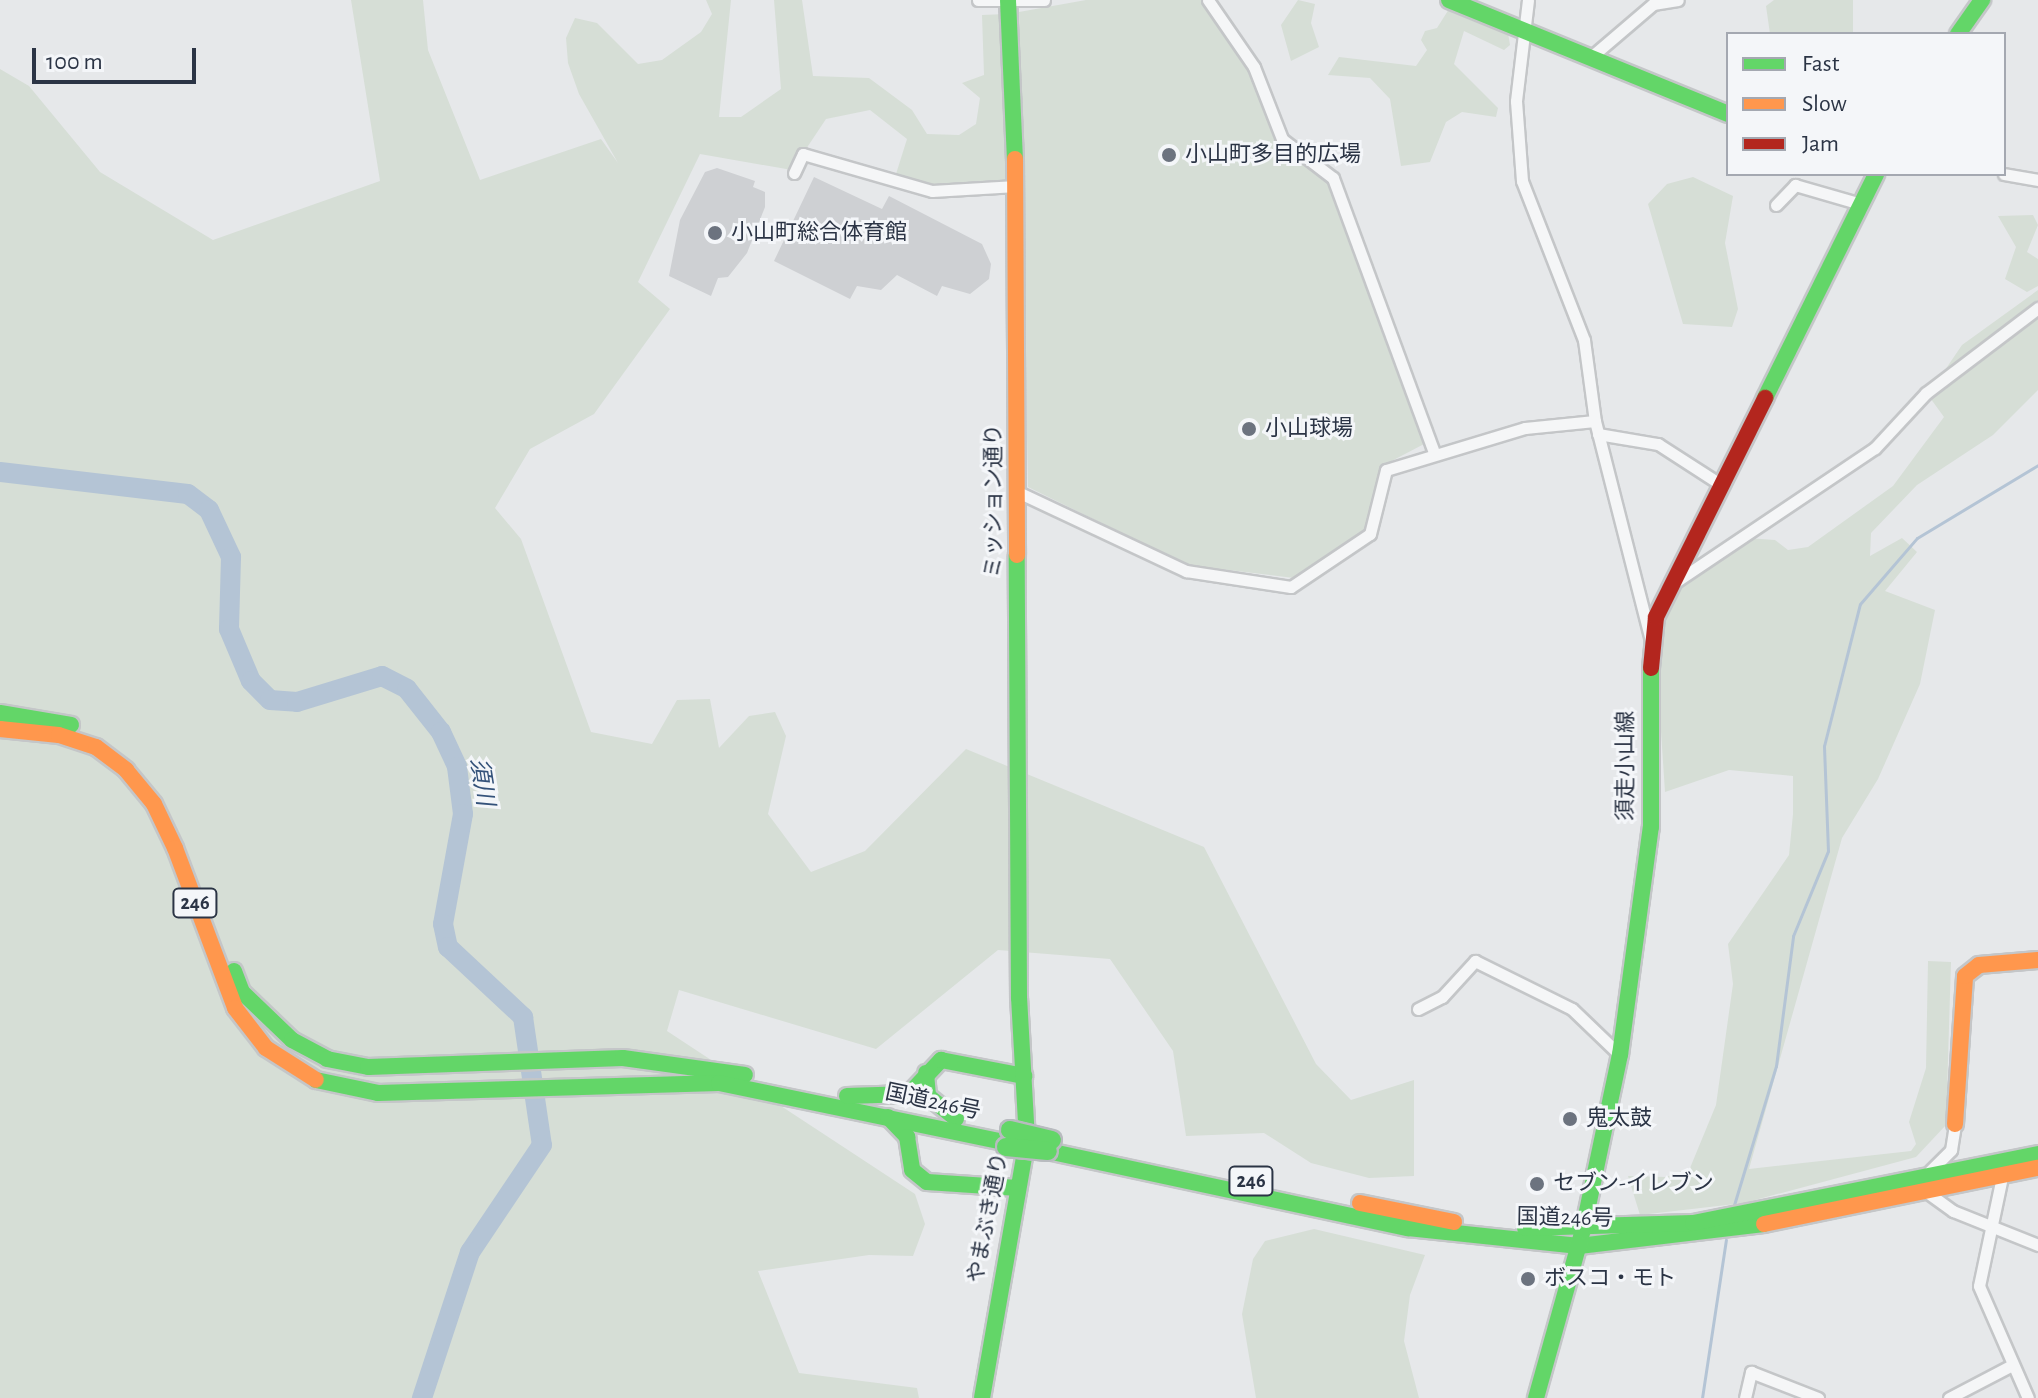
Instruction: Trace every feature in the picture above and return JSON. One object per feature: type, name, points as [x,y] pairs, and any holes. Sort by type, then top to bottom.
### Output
[{"type":"main road","points":[[1449,0],[1726,113]]},
{"type":"main road","points":[[1959,32],[1982,0]]},
{"type":"main road","name":"ミッション通り","points":[[1008,2],[1016,186],[1019,998]]},
{"type":"main road","name":"須走小山線","points":[[1536,1398],[1581,1238],[1620,1055],[1651,827],[1651,641],[1668,588],[1875,176]]},
{"type":"main road","name":"国道246号","points":[[0,713],[67,724],[105,739],[159,789],[242,992],[266,1020],[308,1049],[368,1067],[654,1060],[956,1119],[1008,1140]]},
{"type":"main road","name":"国道246号","points":[[0,729],[59,735],[96,747],[126,770],[154,804],[170,837],[248,1027],[289,1066],[317,1081],[378,1093],[662,1082],[751,1088],[1050,1146],[1408,1228],[1581,1238],[1694,1230],[2038,1154]]},
{"type":"main road","points":[[1955,1124],[1965,976],[1979,965],[2038,960]]},
{"type":"main road","name":"やまぶき通り","points":[[982,1398],[1027,1140],[1019,998]]},
{"type":"main road","points":[[847,1096],[903,1096],[941,1060],[1024,1076]]},
{"type":"main road","points":[[926,1073],[928,1096],[956,1119]]},
{"type":"main road","points":[[888,1117],[907,1137],[912,1170],[927,1182],[1018,1188]]},
{"type":"main road","points":[[909,1157],[917,1141],[933,1135],[1008,1140]]},
{"type":"main road","name":"国道246号","points":[[1926,1180],[2038,1168]]},
{"type":"street","points":[[978,0],[1044,0]]},
{"type":"street","points":[[1208,0],[1254,67],[1282,139],[1333,178],[1434,452]]},
{"type":"street","points":[[1528,0],[1522,30],[1516,101],[1522,181],[1584,340],[1595,421],[1651,641]]},
{"type":"street","points":[[1591,57],[1653,4],[1678,0]]},
{"type":"street","points":[[794,173],[803,154],[932,191],[1016,186]]},
{"type":"street","points":[[2006,174],[2038,180]]},
{"type":"street","points":[[1776,205],[1795,185],[1861,204]]},
{"type":"street","points":[[1668,588],[1875,448],[1926,393],[2038,308]]},
{"type":"street","points":[[1018,492],[1186,571],[1291,587],[1370,534],[1386,470],[1434,452],[1525,428],[1595,421]]},
{"type":"street","points":[[1598,434],[1658,444],[1720,484]]},
{"type":"street","points":[[1418,1009],[1442,997],[1475,961],[1572,1009],[1620,1055]]},
{"type":"street","points":[[1955,1124],[1951,1150],[1926,1180],[1992,1228],[2038,1245]]},
{"type":"street","points":[[2003,1171],[1979,1286],[2028,1398]]},
{"type":"street","points":[[1949,1398],[2012,1365]]},
{"type":"street","points":[[1745,1398],[1751,1372],[1818,1398]]},
{"type":"shaded area","points":[[351,0],[423,0],[428,50],[480,180],[601,139],[618,163],[579,94],[568,63],[566,38],[575,18],[597,23],[638,64],[662,60],[701,32],[712,14],[706,0],[731,0],[719,117],[741,117],[781,89],[774,0],[802,0],[813,76],[869,78],[912,110],[927,134],[959,135],[976,124],[980,98],[962,83],[984,75],[982,15],[1006,14],[1012,187],[948,195],[896,174],[907,139],[870,110],[826,119],[792,170],[700,154],[638,282],[670,309],[594,414],[530,449],[495,508],[521,539],[591,732],[652,744],[677,700],[710,699],[719,748],[749,716],[775,712],[786,736],[768,814],[811,872],[865,851],[966,749],[1204,847],[1316,1064],[1351,1100],[1414,1080],[1414,1176],[1369,1178],[1311,1163],[1264,1133],[1186,1136],[1173,1051],[1110,959],[998,950],[876,1049],[679,990],[667,1031],[915,1194],[925,1224],[913,1256],[869,1255],[758,1271],[799,1373],[917,1388],[919,1398],[0,1398],[0,69],[29,86],[100,172],[213,240],[380,181]]},
{"type":"shaded area","points":[[1086,0],[1201,0],[1252,77],[1278,143],[1327,179],[1426,443],[1382,466],[1365,531],[1294,578],[1187,565],[1028,487],[1019,12]]},
{"type":"shaded area","points":[[1298,0],[1315,4],[1311,23],[1319,47],[1291,61],[1281,25]]},
{"type":"shaded area","points":[[1774,0],[1853,0],[1853,32],[1770,32],[1766,6]]},
{"type":"shaded area","points":[[1449,9],[1508,33],[1510,45],[1504,50],[1464,31],[1454,64],[1498,108],[1496,117],[1462,112],[1446,122],[1430,162],[1401,166],[1390,99],[1370,78],[1328,75],[1339,57],[1416,66],[1427,50],[1421,40],[1425,31],[1437,28]]},
{"type":"shaded area","points":[[1693,177],[1733,196],[1725,243],[1738,309],[1732,327],[1683,324],[1648,204],[1667,184]]},
{"type":"shaded area","points":[[2033,215],[2038,225],[2027,252],[2038,259],[2038,286],[2027,292],[2005,279],[2016,247],[1998,216]]},
{"type":"shaded area","points":[[2038,290],[2038,390],[1993,435],[1917,485],[1871,533],[1870,556],[1902,538],[1917,552],[1885,591],[1935,610],[1920,684],[1878,779],[1842,838],[1749,1169],[1911,1151],[1916,1144],[1909,1122],[1926,1068],[1928,961],[1951,962],[1946,1125],[1916,1157],[1744,1203],[1640,1215],[1628,1176],[1666,1177],[1690,1168],[1716,1105],[1733,984],[1728,944],[1789,855],[1793,814],[1793,776],[1729,770],[1665,792],[1655,641],[1676,590],[1747,538],[1775,540],[1788,550],[1808,547],[1893,486],[1944,417],[1928,395],[1962,345]]},
{"type":"shaded area","points":[[1314,1229],[1425,1255],[1410,1295],[1404,1341],[1419,1398],[1256,1398],[1242,1314],[1253,1259],[1265,1241]]},
{"type":"building","name":"小山町総合体育館","points":[[717,168],[755,181],[753,187],[765,192],[765,207],[747,253],[728,277],[718,278],[711,296],[669,276],[680,220],[705,172]]},
{"type":"building","points":[[814,177],[882,209],[889,196],[982,244],[991,264],[989,279],[970,294],[942,286],[937,296],[897,275],[881,290],[857,286],[850,299],[774,261]]},
{"type":"waterway","points":[[1734,1205],[1776,1066],[1793,936],[1828,851],[1824,746],[1860,604],[1917,538],[2038,465]]},
{"type":"waterway","name":"須川","points":[[0,472],[188,494],[209,510],[231,557],[229,629],[251,681],[270,700],[297,702],[382,676],[407,689],[441,732],[457,767],[463,814],[443,924],[448,947],[523,1017],[542,1145],[470,1252],[422,1398]]},
{"type":"waterway","points":[[1702,1398],[1726,1240]]},
{"type":"traffic: fast","points":[[1008,0],[1015,159]]},
{"type":"traffic: fast","points":[[1449,0],[1726,113]]},
{"type":"traffic: fast","points":[[1959,32],[1982,0]]},
{"type":"traffic: fast","points":[[1765,398],[1875,176]]},
{"type":"traffic: fast","points":[[982,1398],[1027,1140],[1019,998],[1017,555]]},
{"type":"traffic: fast","points":[[1536,1398],[1583,1230],[1620,1055],[1651,827],[1651,668]]},
{"type":"traffic: fast","points":[[0,713],[71,725]]},
{"type":"traffic: fast","points":[[234,971],[242,992],[292,1040],[327,1059],[368,1067],[623,1058],[745,1075]]},
{"type":"traffic: fast","points":[[847,1096],[909,1094],[941,1060],[1024,1076]]},
{"type":"traffic: fast","points":[[926,1073],[928,1096],[956,1119]]},
{"type":"traffic: fast","points":[[316,1080],[378,1093],[719,1083],[1008,1143]]},
{"type":"traffic: fast","points":[[888,1117],[907,1137],[912,1170],[927,1182],[1018,1188]]},
{"type":"traffic: fast","points":[[1010,1130],[1052,1140]]},
{"type":"traffic: fast","points":[[1006,1147],[1048,1151]]},
{"type":"traffic: fast","points":[[1048,1151],[1408,1228],[1579,1246],[1764,1224]]},
{"type":"traffic: fast","points":[[1525,1228],[1693,1223],[2038,1154]]},
{"type":"traffic: slow","points":[[1015,159],[1017,555]]},
{"type":"traffic: slow","points":[[0,729],[59,735],[96,747],[126,770],[154,804],[175,848],[235,1008],[266,1048],[316,1080]]},
{"type":"traffic: slow","points":[[1955,1124],[1965,976],[1979,965],[2038,960]]},
{"type":"traffic: slow","points":[[1764,1224],[2038,1168]]},
{"type":"traffic: slow","points":[[1360,1203],[1454,1222]]},
{"type":"traffic: jam","points":[[1651,668],[1656,617],[1765,398]]},
{"type":"place","name":"小山町多目的広場","points":[[1169,155]]},
{"type":"place","name":"小山町総合体育館","points":[[715,233]]},
{"type":"place","name":"小山球場","points":[[1249,429]]},
{"type":"place","name":"鬼太鼓","points":[[1570,1119]]},
{"type":"place","name":"セブン-イレブン","points":[[1537,1184]]},
{"type":"place","name":"ボスコ・モト","points":[[1528,1279]]}]
